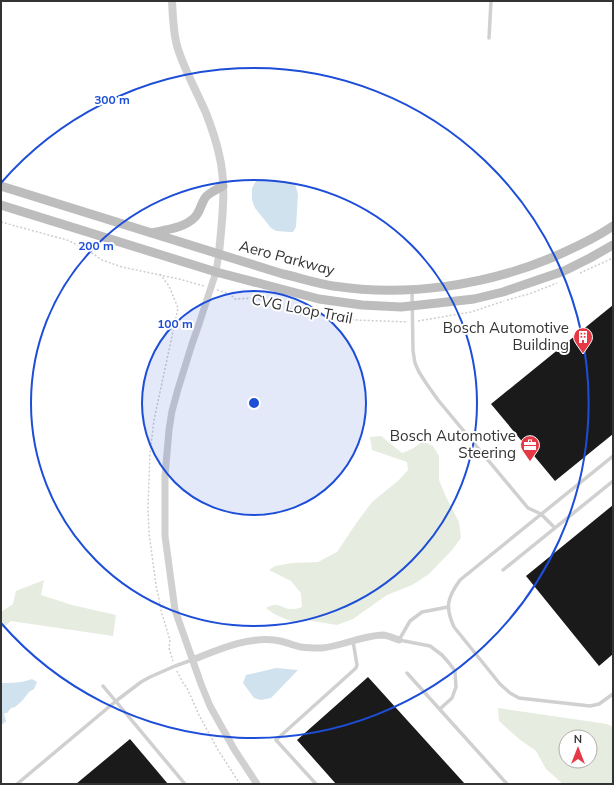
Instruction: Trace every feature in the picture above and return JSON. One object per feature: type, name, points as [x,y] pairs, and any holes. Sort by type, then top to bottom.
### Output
[{"type":"main road","name":"Aero Parkway","points":[[1,186],[283,274],[334,286],[377,290],[444,286],[488,279],[511,273],[563,253],[613,226]]},
{"type":"main road","points":[[150,233],[179,227],[195,217],[205,197],[223,186]]},
{"type":"main road","name":"Aero Parkway","points":[[1,205],[216,272],[319,299],[362,306],[401,307],[438,304],[474,299],[503,292],[564,271],[613,245]]},
{"type":"street","points":[[172,1],[177,48],[214,136],[222,170],[223,205],[216,272],[172,411],[165,476],[165,536],[175,610],[192,660],[201,684],[222,727],[234,749],[257,784]]},
{"type":"street","points":[[192,660],[251,641],[273,640],[300,647],[322,648],[383,635],[399,640]]},
{"type":"lane","points":[[489,38],[491,1]]},
{"type":"lane","points":[[412,289],[413,351],[415,363],[419,372],[442,405],[528,508],[541,514],[555,528]]},
{"type":"lane","points":[[613,456],[460,580],[453,590],[448,607],[450,618],[454,627],[500,684],[510,693],[519,698],[590,706],[599,704],[613,694]]},
{"type":"lane","points":[[503,570],[613,481]]},
{"type":"lane","points":[[440,709],[452,698],[456,687],[454,671],[450,662],[430,646],[399,640],[410,621],[422,612],[448,607]]},
{"type":"lane","points":[[316,784],[276,740],[356,668],[357,665],[353,641]]},
{"type":"lane","points":[[17,784],[140,682],[192,660]]},
{"type":"lane","points":[[407,673],[508,784]]},
{"type":"lane","points":[[103,686],[186,784]]},
{"type":"path","points":[[1,222],[67,240],[86,249],[102,260],[122,267],[179,279]]},
{"type":"path","name":"CVG Loop Trail","points":[[230,294],[235,298],[256,298],[280,306],[320,315],[355,320],[400,322]]},
{"type":"path","points":[[182,683],[187,688],[197,711],[218,750],[240,784]]},
{"type":"shaded area","points":[[381,436],[402,453],[412,449],[423,441],[433,446],[439,456],[439,480],[459,522],[461,538],[452,550],[429,574],[412,585],[387,595],[353,619],[337,625],[307,620],[295,623],[274,614],[266,608],[274,605],[288,609],[302,607],[301,593],[291,581],[269,570],[275,566],[292,563],[318,562],[337,552],[372,502],[399,480],[408,470],[407,462],[372,450],[370,437]]},
{"type":"shaded area","points":[[44,580],[41,595],[72,605],[116,615],[113,636],[11,621],[1,629],[1,612],[13,604],[16,591]]},
{"type":"shaded area","points":[[498,708],[607,724],[613,727],[613,784],[563,784],[546,769],[536,751],[519,739],[499,721]]},
{"type":"water","points":[[263,179],[295,184],[298,194],[296,227],[293,232],[276,231],[271,228],[255,208],[252,200],[252,188],[256,181]]},
{"type":"water","points":[[276,668],[298,670],[271,698],[261,700],[254,698],[243,683],[246,675]]},
{"type":"water","points":[[32,679],[37,682],[34,689],[29,692],[15,707],[11,708],[4,714],[6,721],[3,724],[1,723],[1,683],[21,682]]},
{"type":"building","name":"Bosch Automotive Building","points":[[613,305],[613,434],[555,481],[491,404]]},
{"type":"building","points":[[613,505],[613,654],[599,666],[526,576]]},
{"type":"building","points":[[368,677],[465,784],[336,784],[297,740]]},
{"type":"building","points":[[130,739],[168,784],[76,784]]},
{"type":"place","name":"Bosch Automotive Building","points":[[583,354]]},
{"type":"place","name":"Bosch Automotive Steering","points":[[530,462]]}]
